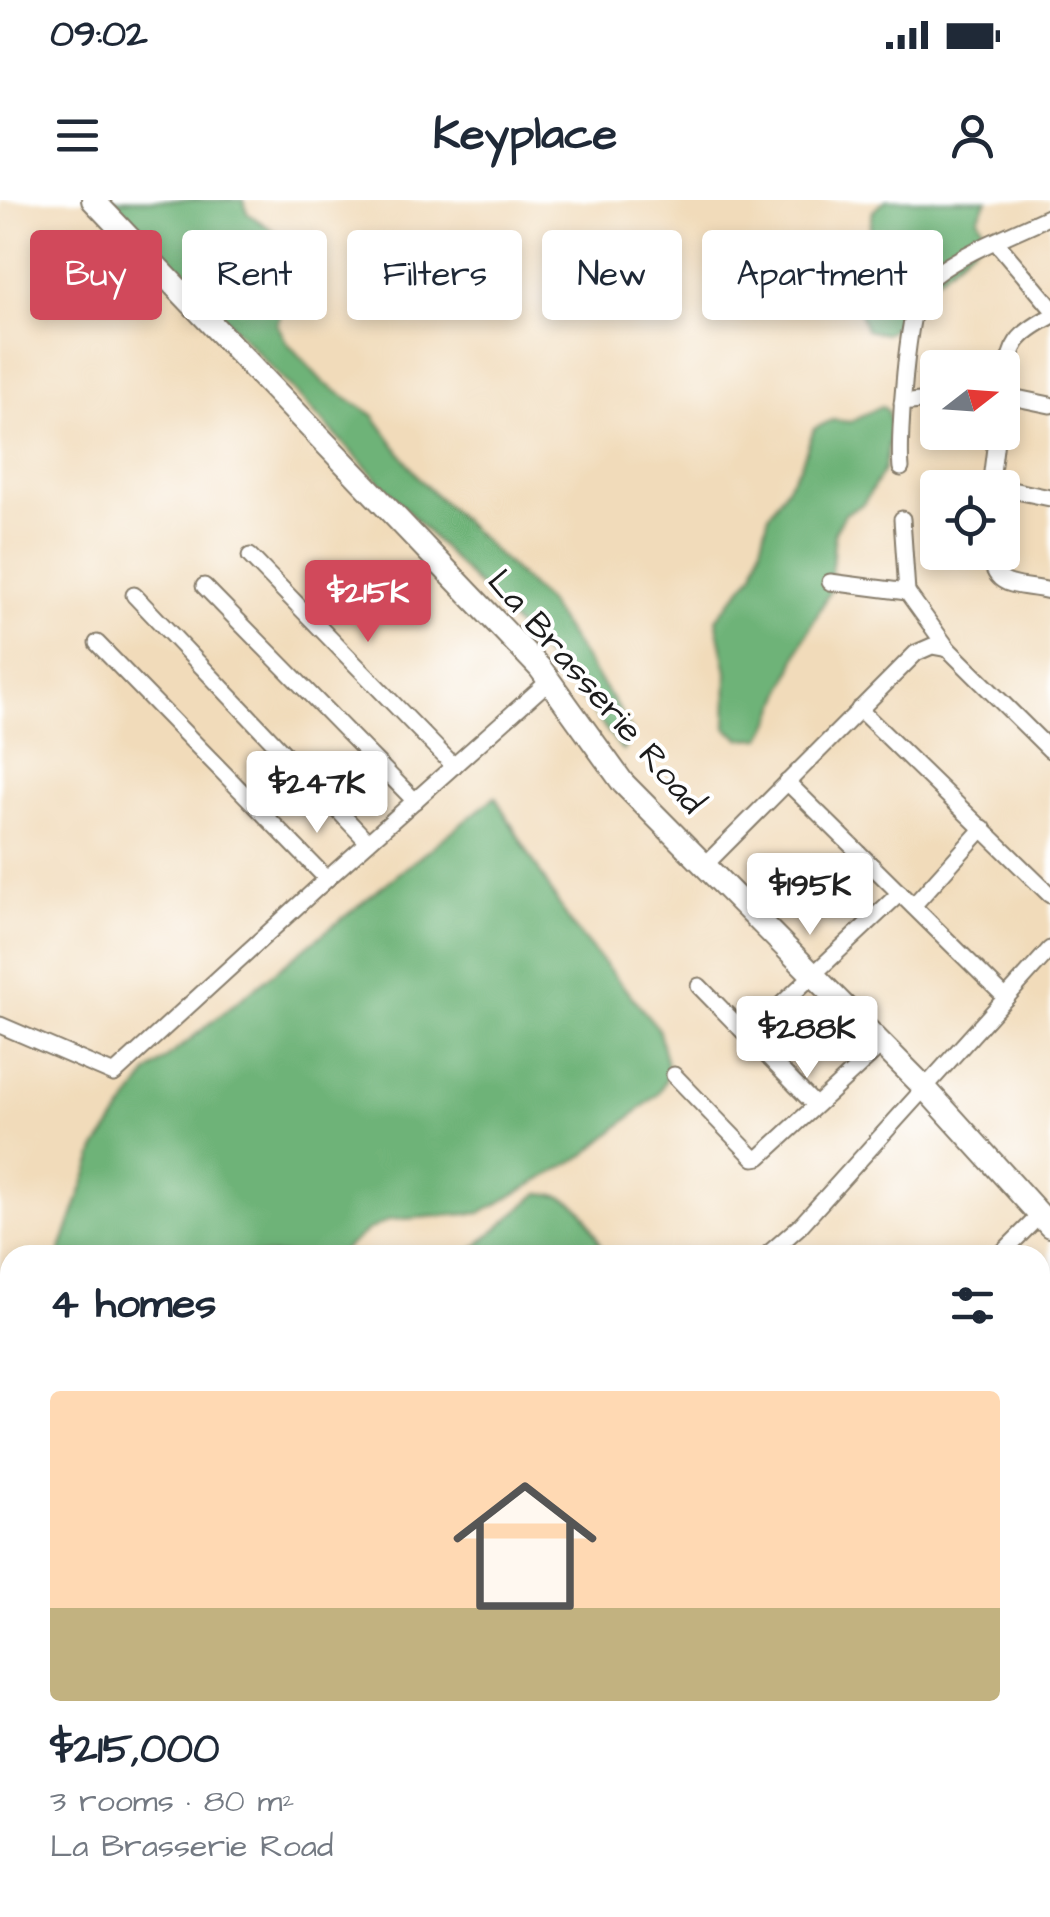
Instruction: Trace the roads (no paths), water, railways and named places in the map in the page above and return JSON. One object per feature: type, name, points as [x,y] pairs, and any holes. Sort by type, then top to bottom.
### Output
[{"type":"main road","name":"La Brasserie Road","points":[[93,200],[550,680],[623,784],[923,1086],[1045,1220]]},
{"type":"street","points":[[901,468],[902,402],[917,295],[934,276],[1050,216]]},
{"type":"street","points":[[996,242],[1050,306]]},
{"type":"street","points":[[1012,350],[1022,332],[1050,318]]},
{"type":"street","points":[[1020,398],[1050,406]]},
{"type":"street","points":[[902,402],[920,400]]},
{"type":"street","points":[[1020,492],[1050,498]]},
{"type":"street","points":[[902,520],[907,592],[948,649],[1050,750]]},
{"type":"street","points":[[250,556],[454,766]]},
{"type":"street","points":[[993,570],[1002,582],[1050,591]]},
{"type":"street","points":[[830,582],[907,592]]},
{"type":"street","points":[[204,586],[415,801]]},
{"type":"street","points":[[134,595],[368,842]]},
{"type":"street","points":[[97,643],[328,879]]},
{"type":"street","points":[[704,866],[916,652],[932,646],[948,649]]},
{"type":"street","points":[[0,1025],[114,1074],[550,680]]},
{"type":"street","points":[[860,709],[1050,895]]},
{"type":"street","points":[[787,782],[1006,998]]},
{"type":"street","points":[[912,906],[983,828]]},
{"type":"street","points":[[749,1034],[900,893]]},
{"type":"street","points":[[778,1245],[800,1226],[1050,949]]},
{"type":"street","points":[[699,986],[815,1105]]},
{"type":"street","points":[[674,1076],[754,1158],[760,1157],[882,1045]]},
{"type":"street","points":[[1013,1245],[1045,1220]]}]
